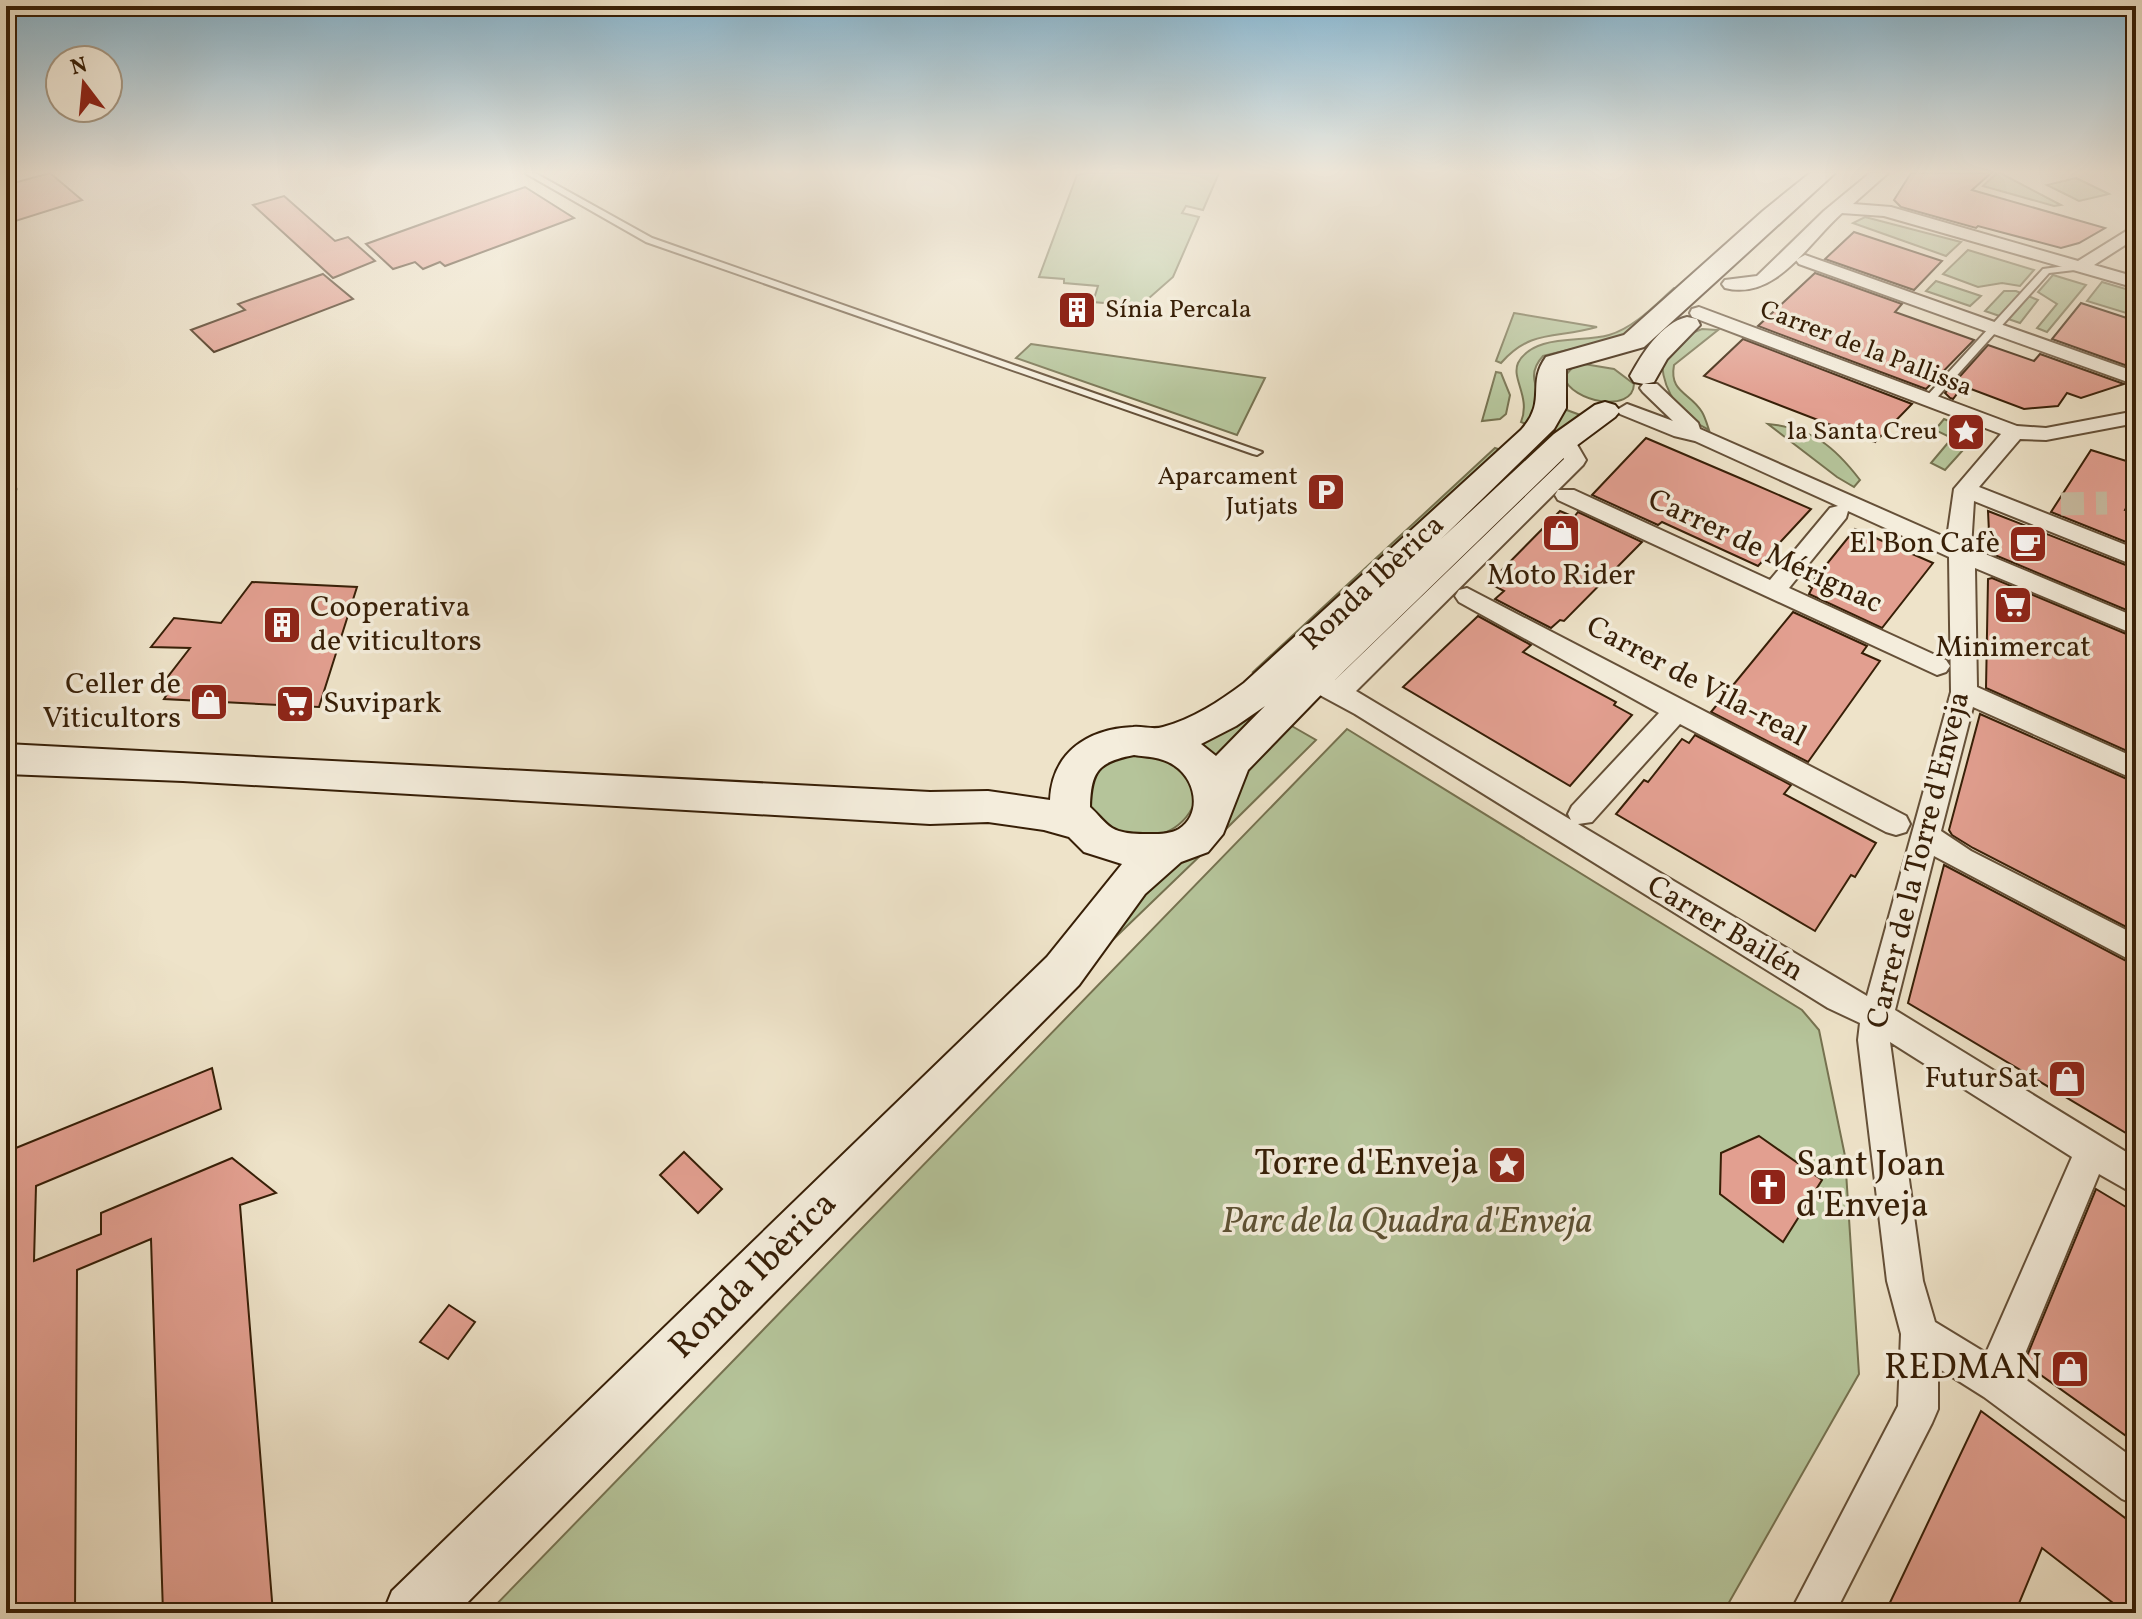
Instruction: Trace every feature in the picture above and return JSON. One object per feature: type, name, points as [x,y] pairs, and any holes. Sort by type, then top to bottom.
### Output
[{"type":"street","name":"Ronda Ibèrica","points":[[1089,936],[1101,869],[1090,832],[1070,812],[1070,777],[1079,763],[1097,749],[1121,742],[1159,743],[1195,733],[1236,709],[1266,685],[1532,436],[1548,414],[1553,388],[1548,379],[1549,370],[1556,363],[1634,341],[1735,249]]},
{"type":"street","name":"Ronda Ibèrica","points":[[414,1613],[1063,971],[1130,882],[1166,850],[1194,840],[1209,823],[1231,763],[1325,687],[1565,440],[1616,410],[1641,405],[1649,397],[1647,382],[1655,355],[1769,249]]},
{"type":"street","name":"Ronda Ibèrica","points":[[1731,284],[1751,285],[1763,280],[1796,249]]},
{"type":"street","points":[[2016,249],[2136,283]]},
{"type":"street","points":[[2080,267],[2108,249]]},
{"type":"street","points":[[1805,260],[1996,326],[2136,379]]},
{"type":"street","name":"Carrer de la Pallissa","points":[[1699,313],[2014,432],[2046,434],[2136,417]]},
{"type":"street","points":[[1582,356],[1605,358],[1627,365],[1701,436]]},
{"type":"street","points":[[1553,388],[1575,403],[1616,410],[1701,436],[1959,552],[2136,627]]},
{"type":"street","points":[[2014,432],[1965,489],[2136,558]]},
{"type":"street","name":"Carrer de la Torre d'Enveja","points":[[1812,1613],[1918,1409],[1920,1334],[1905,1281],[1874,1040],[1911,830],[1964,692],[1963,569],[1959,552],[1965,489]]},
{"type":"street","name":"Carrer de Mérignac","points":[[1566,495],[1937,666]]},
{"type":"street","points":[[1774,591],[1838,513]]},
{"type":"street","name":"Carrer de Vila-real","points":[[1467,596],[1677,711],[1911,830],[2136,950]]},
{"type":"street","name":"Carrer Bailén","points":[[1325,687],[1364,707],[1825,990],[1877,1016],[2136,1178]]},
{"type":"street","points":[[1964,692],[2136,770]]},
{"type":"street","points":[[1582,814],[1677,711]]},
{"type":"street","name":"Ronda Ibèrica","points":[[1159,743],[1183,752],[1204,769],[1214,791],[1209,823]]},
{"type":"street","points":[[6,759],[930,808],[973,804],[1030,810],[1139,851],[1166,850]]},
{"type":"street","points":[[973,804],[1079,763]]},
{"type":"street","points":[[2002,1362],[2083,1170]]},
{"type":"street","points":[[1920,1334],[1998,1383],[2136,1485]]},
{"type":"lane","points":[[674,249],[1257,452]]},
{"type":"lane","points":[[1929,400],[2046,271],[2080,267]]},
{"type":"green space","points":[[1050,249],[1185,249],[1173,277],[1140,306],[1093,302],[1098,286],[1039,277]]},
{"type":"green space","points":[[1925,249],[1954,249],[1946,256]]},
{"type":"green space","points":[[1968,250],[2034,270],[2020,286],[2002,283],[1978,287],[1943,274]]},
{"type":"green space","points":[[2053,275],[2086,285],[2047,332],[2037,328],[2057,304],[2038,292]]},
{"type":"green space","points":[[1936,281],[1981,296],[1970,306],[1926,291]]},
{"type":"green space","points":[[2102,282],[2136,292],[2136,316],[2087,301]]},
{"type":"green space","points":[[1674,288],[1679,289],[1627,336],[1543,356],[1534,376],[1540,398],[1528,425],[1521,422],[1524,404],[1517,369],[1525,354],[1547,343],[1609,335],[1644,315]]},
{"type":"green space","points":[[2004,291],[2016,291],[2038,300],[2020,323],[1985,311]]},
{"type":"green space","points":[[1514,313],[1597,327],[1534,339],[1512,352],[1501,363],[1496,361]]},
{"type":"green space","points":[[1702,329],[1718,330],[1674,365],[1673,374],[1677,387],[1702,412],[1709,430],[1699,425],[1676,403],[1666,385],[1662,364],[1692,333]]},
{"type":"green space","points":[[1031,344],[1265,378],[1237,435],[1016,358]]},
{"type":"green space","points":[[1584,364],[1614,369],[1634,384],[1631,393],[1613,402],[1578,393],[1564,377],[1572,368]]},
{"type":"green space","points":[[1496,372],[1501,373],[1510,395],[1506,414],[1500,419],[1482,421]]},
{"type":"green space","points":[[1564,409],[1583,416],[1215,760],[1197,744],[1546,434]]},
{"type":"green space","points":[[1944,419],[1961,426],[1956,433],[1972,440],[1945,470],[1931,463],[1952,438],[1935,430]]},
{"type":"green space","points":[[1768,424],[1797,430],[1821,441],[1841,457],[1860,480],[1854,487],[1837,477]]},
{"type":"green space","points":[[1495,448],[1501,450],[1258,675],[1253,672]]},
{"type":"green space","points":[[1290,725],[1316,740],[1224,831],[1244,768]]},
{"type":"green space","name":"Parc de la Quadra d'Enveja","points":[[1347,729],[1802,1010],[1819,1030],[1845,1156],[1859,1374],[1723,1613],[488,1613]]},
{"type":"green space","points":[[1149,753],[1178,768],[1192,784],[1194,802],[1186,817],[1171,830],[1151,837],[1128,836],[1106,827],[1090,808],[1090,773],[1123,754]]},
{"type":"green space","points":[[1204,852],[1096,956],[1150,874]]},
{"type":"building","points":[[301,249],[361,249],[375,261],[333,278]]},
{"type":"building","points":[[371,249],[492,249],[445,266],[440,262],[423,269],[415,262],[393,269]]},
{"type":"building","points":[[1836,249],[1904,249],[1942,261],[1914,290],[1825,259]]},
{"type":"building","points":[[1815,273],[1902,304],[1895,312],[1974,340],[1926,389],[1758,326]]},
{"type":"building","points":[[323,274],[353,299],[214,352],[191,330],[245,310],[238,304]]},
{"type":"building","points":[[2081,303],[2136,321],[2136,369],[2052,339]]},
{"type":"building","points":[[1743,339],[1912,404],[1875,442],[1704,376]]},
{"type":"building","points":[[1988,345],[2034,361],[2040,354],[2124,384],[2081,398],[2067,393],[2058,406],[2024,409],[1963,386],[1953,399],[1950,398],[1945,393]]},
{"type":"building","points":[[1646,438],[1811,509],[1758,566],[1662,522],[1658,525],[1592,495]]},
{"type":"building","points":[[2091,450],[2136,464],[2136,491],[2125,510],[2136,514],[2136,546],[2051,512]]},
{"type":"building","points":[[1560,511],[1574,517],[1578,512],[1642,542],[1564,621],[1560,620],[1551,628],[1495,599],[1504,591],[1489,583]]},
{"type":"building","points":[[1988,511],[2136,569],[2136,614],[1990,553]]},
{"type":"building","points":[[1855,529],[1933,563],[1882,628],[1809,594],[1812,588],[1809,586]]},
{"type":"building","points":[[1992,578],[2136,638],[2136,755],[1986,688],[1988,579]]},
{"type":"building","name":"Cooperativa de viticultors","points":[[252,582],[357,587],[319,707],[164,699],[171,688],[160,687],[190,648],[151,647],[174,618],[221,623]]},
{"type":"building","points":[[1793,612],[1867,646],[1862,653],[1880,661],[1808,762],[1711,712]]},
{"type":"building","points":[[1478,616],[1531,645],[1523,652],[1616,702],[1614,705],[1632,715],[1570,786],[1403,687]]},
{"type":"building","points":[[1980,714],[2136,783],[2136,932],[1952,835],[1949,830]]},
{"type":"building","points":[[1695,735],[1791,785],[1784,794],[1876,843],[1815,931],[1616,814],[1644,780],[1648,782],[1682,739],[1689,743]]},
{"type":"building","points":[[1944,865],[2136,966],[2136,1139],[1908,1003]]},
{"type":"building","points":[[212,1068],[221,1109],[36,1186],[34,1261],[101,1234],[101,1213],[232,1158],[276,1193],[240,1205],[273,1613],[163,1613],[151,1239],[77,1270],[75,1613],[6,1613],[6,1152]]},
{"type":"building","name":"Sant Joan d'Enveja","points":[[1759,1136],[1822,1180],[1783,1242],[1720,1194],[1721,1153]]},
{"type":"building","points":[[684,1152],[722,1189],[698,1213],[660,1175]]},
{"type":"building","points":[[2096,1189],[2136,1213],[2136,1443],[2024,1363]]},
{"type":"building","points":[[449,1305],[475,1322],[448,1359],[420,1342]]},
{"type":"building","points":[[1981,1411],[2136,1526],[2136,1613],[2126,1613],[2042,1548],[2015,1613],[1885,1613]]},
{"type":"waterway","points":[[6,476],[14,489],[6,503]]},
{"type":"tunnel","points":[[2061,504],[2107,503]]},
{"type":"place","name":"Sínia Percala","points":[[1077,310]]},
{"type":"place","name":"la Santa Creu","points":[[1966,432]]},
{"type":"place","name":"Aparcament Jutjats","points":[[1326,492]]},
{"type":"place","name":"Moto Rider","points":[[1561,533]]},
{"type":"place","name":"El Bon Cafè","points":[[2028,544]]},
{"type":"place","name":"Minimercat","points":[[2013,605]]},
{"type":"place","name":"Cooperativa de viticultors","points":[[282,625]]},
{"type":"place","name":"Celler de Viticultors","points":[[209,702]]},
{"type":"place","name":"Suvipark","points":[[295,704]]},
{"type":"place","name":"FuturSat","points":[[2067,1079]]},
{"type":"place","name":"Torre d'Enveja","points":[[1507,1165]]},
{"type":"place","name":"Sant Joan d'Enveja","points":[[1768,1187]]},
{"type":"place","name":"REDMAN","points":[[2070,1369]]}]
